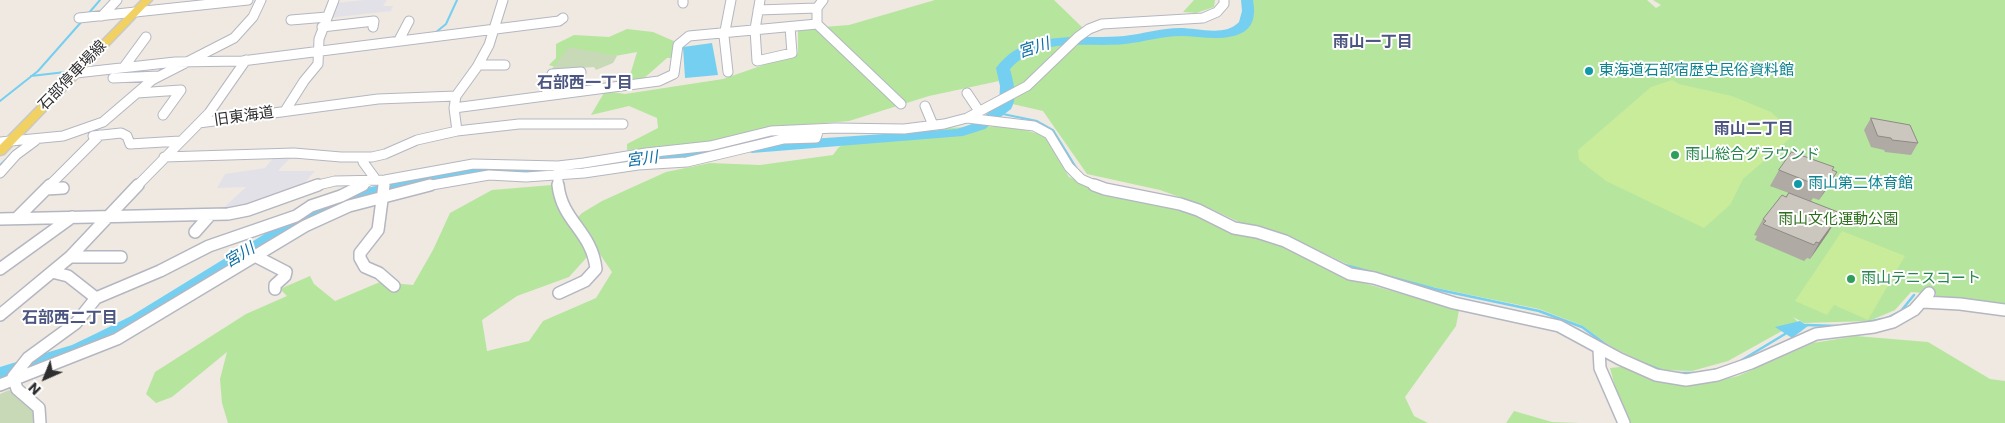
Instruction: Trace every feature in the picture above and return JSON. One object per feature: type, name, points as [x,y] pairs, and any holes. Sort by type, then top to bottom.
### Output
[{"type":"main road","name":"石部停車場線","points":[[0,152],[5,142],[76,73],[146,0]]},
{"type":"street","points":[[102,16],[117,0]]},
{"type":"street","points":[[79,18],[203,2],[248,0]]},
{"type":"street","points":[[5,142],[36,140],[76,133],[103,122],[159,76],[218,48],[234,38],[253,17],[261,0]]},
{"type":"street","points":[[285,111],[304,80],[318,64],[316,50],[322,27],[334,0]]},
{"type":"street","points":[[457,131],[454,108],[456,96],[479,64],[495,29],[503,0]]},
{"type":"street","points":[[728,72],[724,55],[723,33],[731,0]]},
{"type":"street","points":[[760,0],[755,30],[757,61],[792,52],[790,27]]},
{"type":"street","points":[[823,0],[817,8],[817,24],[902,104]]},
{"type":"street","points":[[0,385],[112,348],[257,256],[322,218],[383,189],[473,164],[558,170],[688,162],[818,132],[904,129],[967,118],[1027,86],[1089,29],[1102,24],[1204,18],[1217,12],[1224,4],[1224,0]]},
{"type":"street","points":[[758,10],[817,8]]},
{"type":"street","points":[[291,20],[326,17]]},
{"type":"street","points":[[76,73],[124,67],[246,60],[559,21],[563,18]]},
{"type":"street","points":[[399,40],[408,21]]},
{"type":"street","points":[[322,27],[374,22],[373,27]]},
{"type":"street","points":[[454,108],[578,89],[633,84],[670,78],[674,74],[676,48],[684,38],[698,34],[817,24]]},
{"type":"street","points":[[124,67],[146,37]]},
{"type":"street","points":[[199,123],[209,113],[246,60]]},
{"type":"street","points":[[479,64],[505,65]]},
{"type":"street","points":[[546,95],[552,74],[580,72],[578,89]]},
{"type":"street","points":[[113,78],[159,76]]},
{"type":"street","points":[[137,93],[181,90],[163,115]]},
{"type":"street","points":[[968,93],[979,111]]},
{"type":"street","name":"旧東海道","points":[[0,315],[70,258],[164,157],[199,123],[378,99],[456,96]]},
{"type":"street","points":[[925,106],[934,125]]},
{"type":"street","points":[[967,118],[1034,126],[1049,134],[1069,167],[1081,178],[1105,189],[1180,204],[1198,210],[1234,228],[1256,232],[1284,241],[1350,274],[1374,278],[1454,303],[1559,326],[1599,349],[1656,374],[1686,380],[1735,370],[1816,334],[1874,327],[1893,322],[1906,315],[1926,298],[2005,310]]},
{"type":"street","points":[[164,157],[294,154],[364,157],[385,154],[417,140],[478,126],[522,123],[623,124]]},
{"type":"street","points":[[76,133],[81,137],[121,133],[127,136],[130,144],[180,141]]},
{"type":"street","points":[[17,218],[100,135]]},
{"type":"street","points":[[0,173],[16,155],[36,140]]},
{"type":"street","points":[[364,157],[363,162],[374,176],[372,180]]},
{"type":"street","points":[[0,219],[210,215],[248,210],[335,181],[372,180],[383,189],[489,175],[526,177],[558,170]]},
{"type":"street","points":[[558,170],[560,196],[566,214],[588,239],[596,255],[596,268],[585,281],[559,293]]},
{"type":"street","points":[[14,380],[28,358],[76,324],[96,298],[240,234],[271,226],[296,216],[311,206],[341,196],[372,180]]},
{"type":"street","points":[[46,189],[63,188]]},
{"type":"street","points":[[383,189],[378,230],[360,253],[360,258],[366,267],[378,273],[394,286]]},
{"type":"street","points":[[195,232],[210,215]]},
{"type":"street","points":[[0,269],[72,217]]},
{"type":"street","points":[[189,256],[198,263]]},
{"type":"street","points":[[257,256],[273,267],[286,272],[285,276],[275,285],[275,289]]},
{"type":"street","points":[[70,258],[121,257]]},
{"type":"street","points":[[52,272],[68,276],[96,298]]},
{"type":"street","points":[[1599,349],[1600,368],[1624,423]]},
{"type":"street","points":[[14,380],[17,389],[39,408],[40,423]]},
{"type":"shaded area","points":[[387,0],[383,6],[393,6],[391,11],[329,18],[337,3]]},
{"type":"shaded area","points":[[275,156],[292,156],[278,171],[315,171],[300,188],[251,207],[219,212],[246,187],[217,188],[225,174],[265,168]]},
{"type":"green space","name":"雨山文化運動公園","points":[[935,0],[1054,0],[1083,28],[1058,52],[1077,43],[1180,35],[1215,37],[1243,30],[1249,22],[1242,0],[1647,0],[1656,8],[1661,5],[1653,0],[2005,0],[2005,307],[1935,300],[1936,294],[1911,292],[1895,310],[1869,321],[1804,323],[1793,317],[1798,322],[1728,361],[1692,371],[1659,370],[1612,347],[1581,325],[1539,309],[1422,285],[1358,269],[1293,239],[1239,222],[1207,207],[1160,190],[1087,174],[1043,111],[1008,103],[999,81],[929,96],[849,121],[767,128],[710,144],[627,150],[627,144],[658,128],[657,118],[629,106],[591,115],[605,91],[625,94],[723,79],[798,53],[798,29],[849,25]]},
{"type":"green space","points":[[1194,0],[1215,0],[1214,7],[1196,13],[1183,12]]},
{"type":"green space","points":[[627,29],[653,32],[676,42],[673,46],[672,58],[667,58],[642,80],[628,82],[637,52],[555,67],[549,65],[556,58],[556,44],[574,35],[609,37]]},
{"type":"green space","points":[[569,47],[617,56],[613,63],[596,70],[594,67],[551,70]]},
{"type":"green space","name":"雨山総合グラウンド","points":[[1672,80],[1679,84],[1732,96],[1771,112],[1795,134],[1743,179],[1730,205],[1704,228],[1606,181],[1579,160],[1578,150],[1651,87]]},
{"type":"green space","points":[[1007,126],[1044,135],[1069,177],[1108,194],[1184,207],[1280,243],[1353,280],[1459,310],[1456,326],[1405,397],[1414,416],[1428,423],[228,423],[222,403],[220,379],[227,352],[172,397],[156,403],[146,394],[155,372],[246,314],[287,296],[280,289],[310,276],[314,284],[335,301],[380,282],[413,285],[433,250],[450,213],[492,190],[552,185],[565,217],[579,234],[588,256],[569,277],[517,296],[482,320],[487,351],[529,341],[543,321],[596,298],[612,272],[576,219],[582,213],[602,201],[666,172],[710,163],[760,165],[833,155],[839,147],[849,142],[907,138],[942,128]]},
{"type":"green space","name":"雨山テニスコート","points":[[1842,231],[1905,256],[1868,320],[1834,305],[1827,315],[1795,301]]},
{"type":"green space","points":[[1856,336],[1928,342],[1990,379],[2005,381],[2005,423],[1625,423],[1610,368],[1630,366],[1687,385],[1711,382],[1738,376],[1813,343]]},
{"type":"green space","points":[[9,390],[33,411],[35,423],[0,423],[0,394]]},
{"type":"green space","points":[[1514,411],[1552,422],[1580,423],[1506,423]]},
{"type":"water","points":[[712,43],[718,75],[685,78],[683,47]]},
{"type":"water","points":[[1800,321],[1808,326],[1792,338],[1775,327]]},
{"type":"building","points":[[1871,118],[1910,125],[1918,143],[1892,140],[1891,138],[1878,136]]},
{"type":"building","points":[[1792,152],[1834,167],[1832,170],[1837,172],[1828,185],[1822,182],[1819,186],[1779,170]]},
{"type":"building","points":[[1789,193],[1838,212],[1834,217],[1837,218],[1819,243],[1816,242],[1814,245],[1763,224],[1766,221],[1763,219],[1782,195],[1786,197]]},
{"type":"waterway","points":[[88,14],[100,0]]},
{"type":"waterway","points":[[435,33],[446,24],[457,0]]},
{"type":"waterway","name":"宮川","points":[[752,148],[958,133],[980,126],[1006,106],[1007,86],[1003,68],[1014,56],[1027,48],[1042,43],[1059,41],[1124,40],[1174,32],[1227,33],[1241,28],[1246,22],[1247,0]]},
{"type":"waterway","points":[[32,76],[83,20]]},
{"type":"waterway","points":[[32,76],[74,71]]},
{"type":"waterway","points":[[0,101],[32,76]]},
{"type":"waterway","points":[[998,113],[1037,121],[1053,130],[1077,169]]},
{"type":"waterway","points":[[0,165],[16,150]]},
{"type":"waterway","name":"宮川","points":[[0,374],[79,350],[104,338],[137,320],[282,231],[328,208],[364,193],[468,170],[564,170],[727,150]]},
{"type":"waterway","points":[[1333,259],[1345,265],[1435,289],[1539,311],[1582,327],[1608,346]]},
{"type":"waterway","points":[[1887,318],[1901,311],[1914,295]]},
{"type":"waterway","points":[[1868,322],[1882,319]]},
{"type":"waterway","points":[[1806,325],[1837,326]]},
{"type":"waterway","points":[[1737,363],[1785,334]]},
{"type":"waterway","points":[[1613,349],[1626,356]]},
{"type":"waterway","points":[[1645,364],[1663,371]]},
{"type":"waterway","points":[[1710,371],[1722,368]]},
{"type":"waterway","points":[[1678,373],[1693,373]]},
{"type":"place","name":"東海道石部宿歴史民俗資料館","points":[[1589,71]]},
{"type":"place","name":"雨山総合グラウンド","points":[[1675,155]]},
{"type":"place","name":"雨山第二体育館","points":[[1798,184]]},
{"type":"place","name":"雨山テニスコート","points":[[1851,279]]},
{"type":"district","name":"雨山一丁目","points":[[1373,43]]},
{"type":"district","name":"石部西一丁目","points":[[585,84]]},
{"type":"district","name":"雨山二丁目","points":[[1754,130]]},
{"type":"district","name":"石部西二丁目","points":[[70,319]]}]
